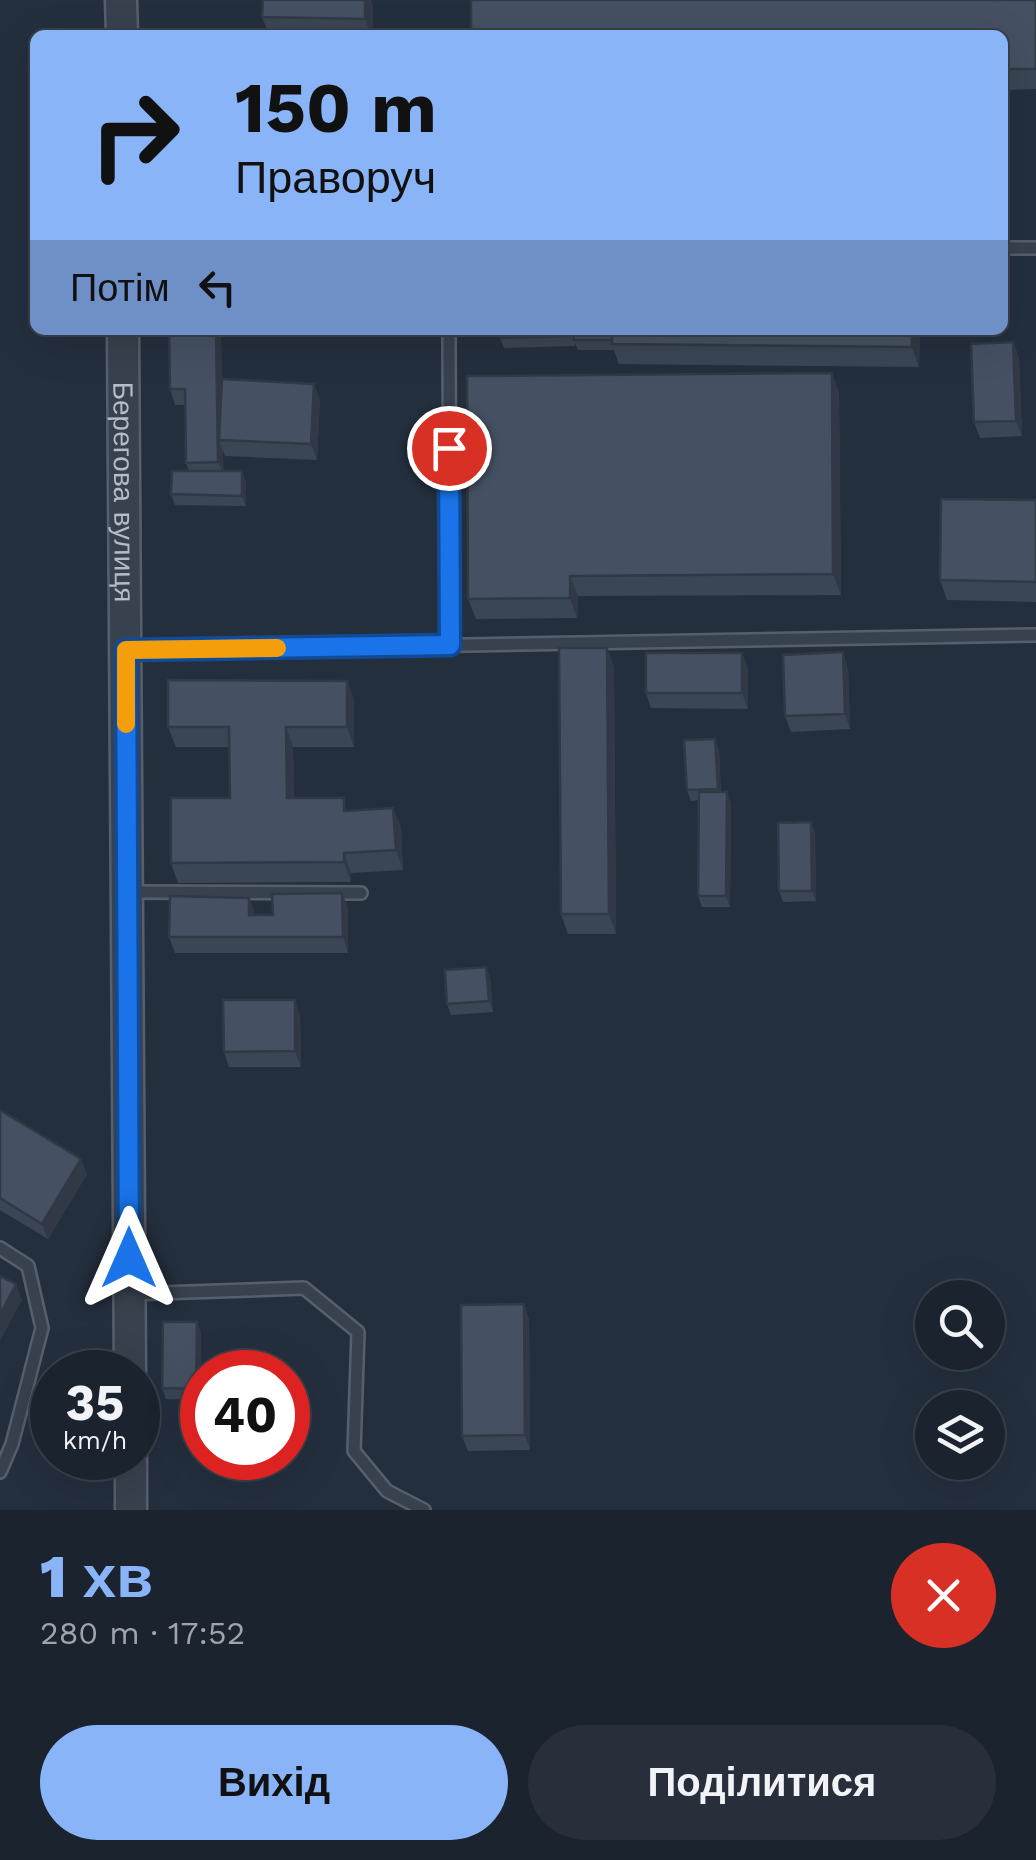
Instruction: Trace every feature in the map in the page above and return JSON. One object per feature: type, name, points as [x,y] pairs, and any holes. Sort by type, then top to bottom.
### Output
[{"type":"street","points":[[121,0],[122,30]]},
{"type":"street","name":"Берегова вулиця","points":[[123,335],[130,1350]]},
{"type":"street","points":[[131,1480],[131,1510]]},
{"type":"lane","points":[[1008,248],[1036,248]]},
{"type":"lane","points":[[449,335],[450,645]]},
{"type":"lane","points":[[126,650],[1036,636]]},
{"type":"lane","points":[[127,892],[361,893]]},
{"type":"lane","points":[[0,1248],[28,1266],[42,1328],[12,1444],[0,1472]]},
{"type":"lane","points":[[130,1294],[304,1288],[358,1332],[354,1451],[388,1490],[424,1510]]},
{"type":"building","points":[[263,0],[365,0],[365,19],[262,17]]},
{"type":"building","points":[[471,0],[1036,0],[1036,69],[1008,69],[1008,30],[471,30]]},
{"type":"building","points":[[169,335],[216,335],[218,462],[186,463],[185,389],[170,389]]},
{"type":"building","points":[[500,335],[571,335],[571,336]]},
{"type":"building","points":[[574,335],[612,335],[612,340],[574,340]]},
{"type":"building","points":[[612,335],[912,335],[912,347],[612,344]]},
{"type":"building","points":[[1013,342],[1016,421],[974,422],[971,344]]},
{"type":"building","points":[[832,373],[833,574],[570,576],[570,598],[468,599],[467,376]]},
{"type":"building","points":[[222,379],[314,384],[311,444],[219,440]]},
{"type":"building","points":[[172,471],[242,471],[242,496],[171,494]]},
{"type":"building","points":[[941,499],[1036,500],[1036,582],[940,580]]},
{"type":"building","points":[[559,648],[607,648],[609,914],[561,914]]},
{"type":"building","points":[[843,652],[845,714],[785,716],[783,655]]},
{"type":"building","points":[[646,653],[742,653],[742,693],[646,693]]},
{"type":"building","points":[[168,680],[347,681],[347,727],[286,727],[287,798],[344,798],[344,811],[393,808],[396,850],[344,853],[344,862],[171,863],[171,798],[230,798],[229,727],[168,727]]},
{"type":"building","points":[[715,739],[718,789],[687,790],[684,740]]},
{"type":"building","points":[[699,792],[727,792],[726,896],[698,896]]},
{"type":"building","points":[[811,822],[812,891],[779,891],[778,823]]},
{"type":"building","points":[[342,893],[343,937],[169,937],[170,896],[249,898],[249,915],[273,915],[272,894]]},
{"type":"building","points":[[486,967],[489,1001],[447,1004],[445,970]]},
{"type":"building","points":[[223,1000],[295,1000],[295,1051],[224,1052]]},
{"type":"building","points":[[0,1110],[81,1159],[42,1224],[0,1198]]},
{"type":"building","points":[[0,1276],[16,1284],[0,1315]]},
{"type":"building","points":[[524,1304],[525,1435],[462,1436],[461,1305]]},
{"type":"building","points":[[163,1322],[197,1322],[197,1350],[180,1350],[180,1389],[162,1388]]},
{"type":"slow traffic","points":[[126,724],[126,650],[277,648]]},
{"type":"route","points":[[129,1258],[126,650],[450,645],[449,448]]}]
